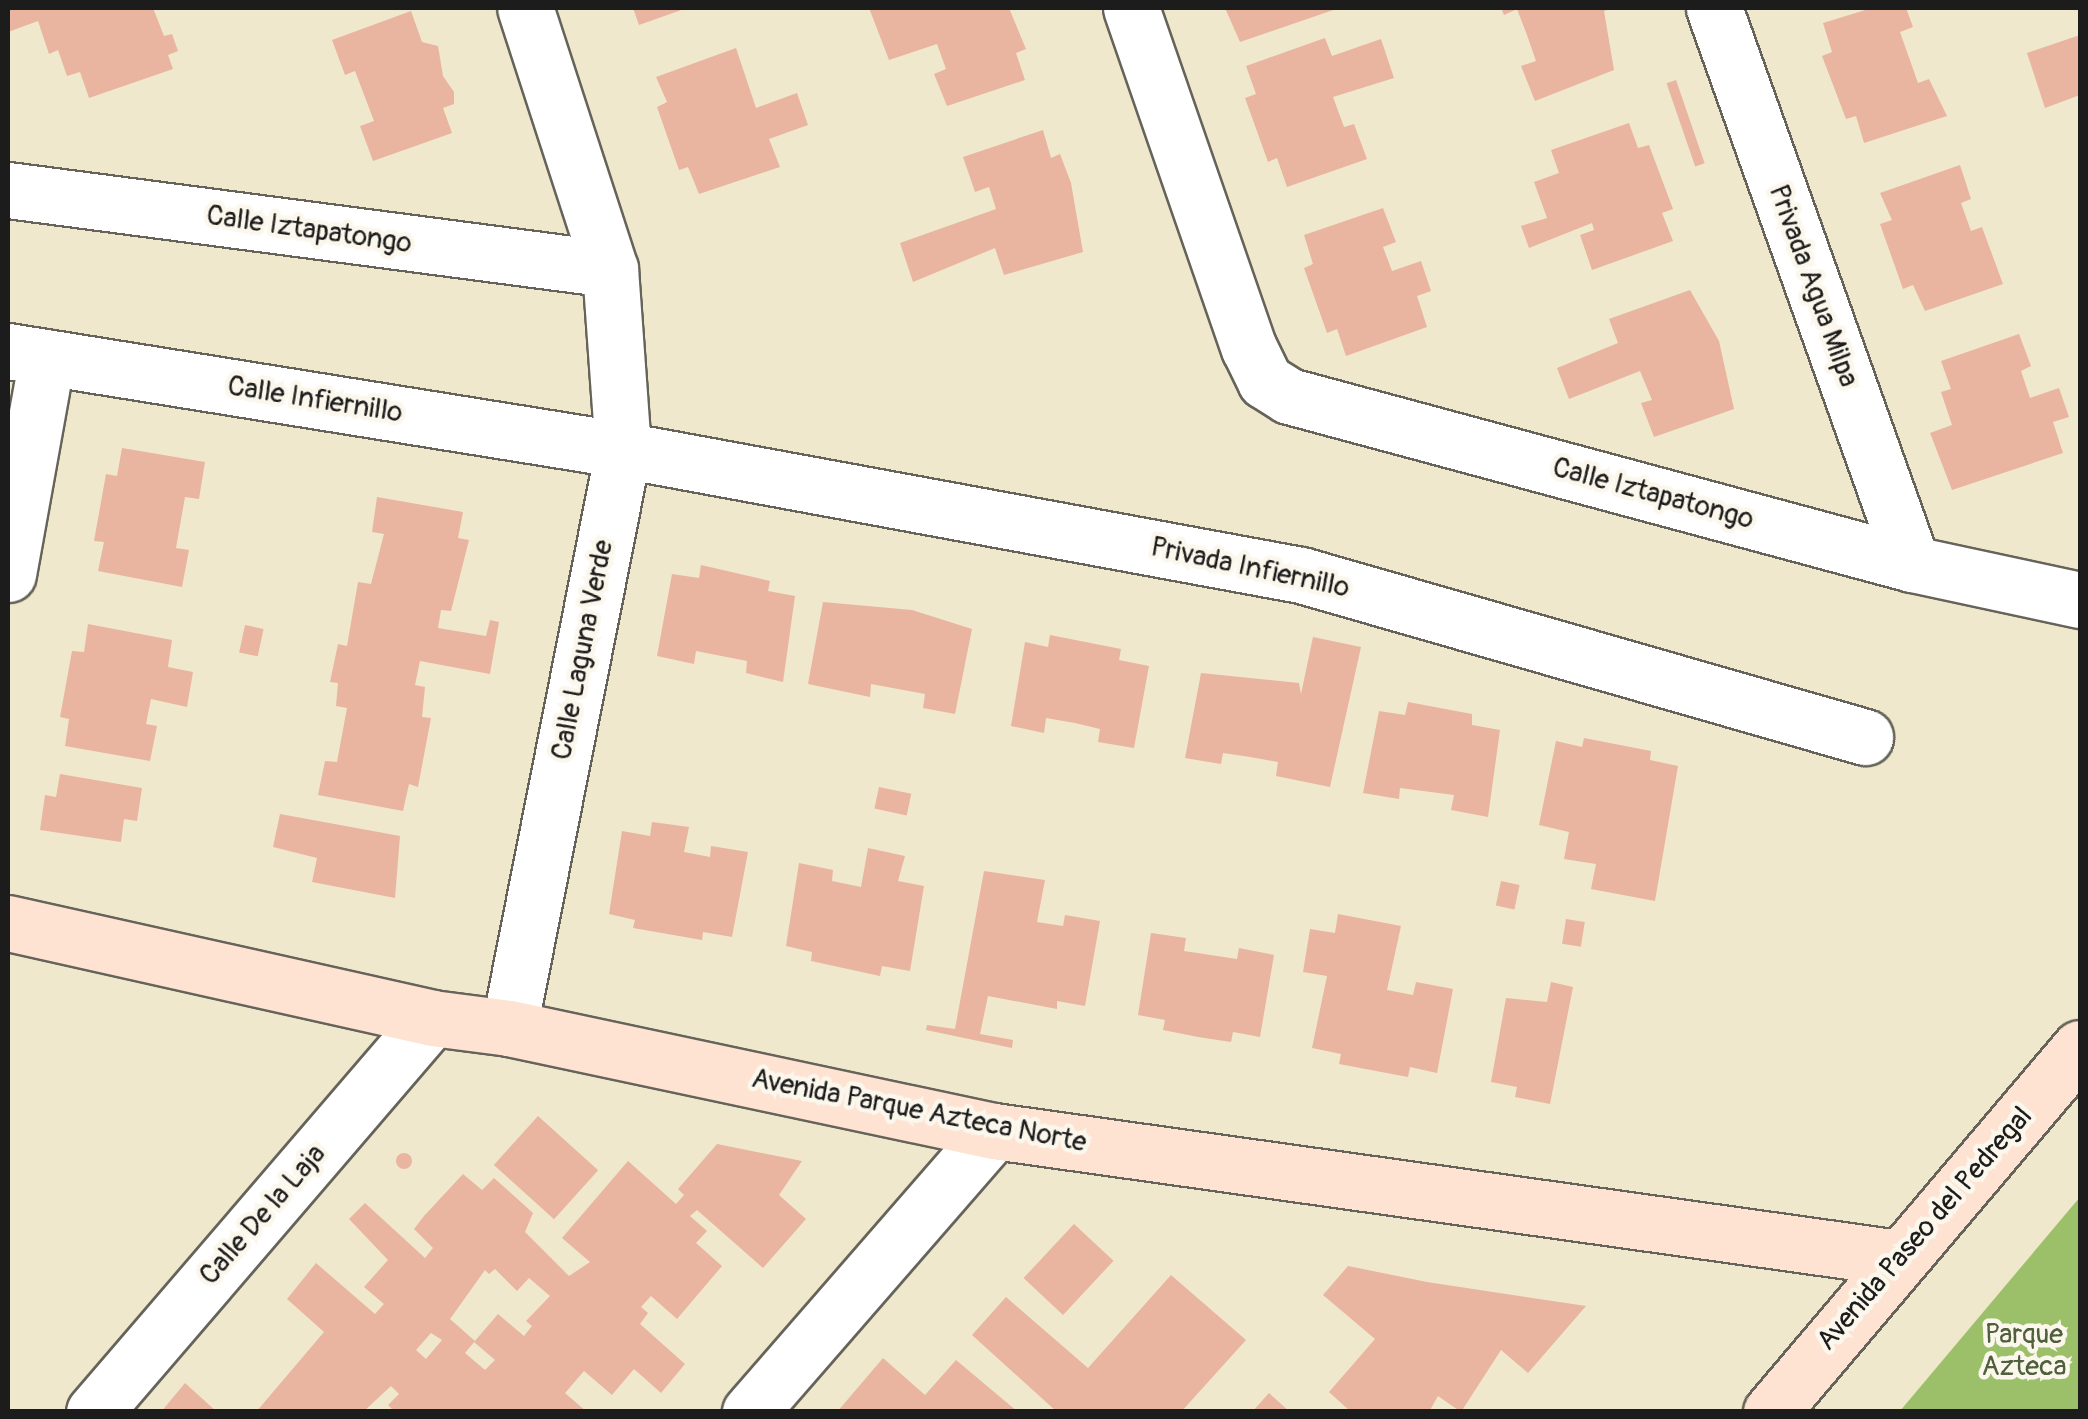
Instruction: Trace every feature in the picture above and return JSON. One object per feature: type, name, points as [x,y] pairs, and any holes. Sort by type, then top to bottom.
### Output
[{"type":"street","name":"Calle Laguna Verde","points":[[509,1028],[623,450],[610,269],[525,8]]},
{"type":"street","name":"Calle Iztapatongo","points":[[1131,8],[1248,348],[1265,380],[1289,396],[1912,564],[2080,600]]},
{"type":"street","name":"Privada Agua Milpa","points":[[1714,8],[1912,564]]},
{"type":"street","name":"Calle Iztapatongo","points":[[8,190],[610,269]]},
{"type":"street","name":"Calle Infiernillo","points":[[28,354],[623,450]]},
{"type":"street","points":[[8,574],[28,354]]},
{"type":"street","name":"Privada Infiernillo","points":[[623,450],[1301,575],[1865,736]]},
{"type":"street","name":"Avenida Parque Azteca Norte","points":[[8,923],[432,1018],[509,1028],[994,1131],[1898,1258]]},
{"type":"street","name":"Calle De la Laja","points":[[94,1412],[432,1018]]},
{"type":"street","name":"Avenida Paseo del Pedregal","points":[[1770,1412],[2080,1048]]},
{"type":"street","points":[[750,1412],[994,1131]]},
{"type":"green space","name":"Parque Azteca","points":[[2080,1197],[2080,1411],[1900,1411]]},
{"type":"building","points":[[8,8],[153,8],[164,36],[172,34],[178,51],[168,55],[173,69],[89,98],[80,72],[67,76],[58,50],[49,54],[38,21],[8,32]]},
{"type":"building","points":[[633,8],[687,8],[639,25]]},
{"type":"building","points":[[869,8],[1009,8],[1026,49],[1016,53],[1025,80],[947,106],[934,74],[946,69],[937,44],[889,60]]},
{"type":"building","points":[[1225,8],[1339,8],[1240,42]]},
{"type":"building","points":[[1501,8],[1613,8],[1604,11],[1614,70],[1535,101],[1521,66],[1536,61],[1527,35],[1517,9],[1504,15]]},
{"type":"building","points":[[1872,8],[1906,8],[1913,27],[1900,32],[1918,83],[1929,79],[1947,116],[1864,143],[1856,116],[1846,119],[1822,56],[1832,52],[1823,23]]},
{"type":"building","points":[[411,11],[422,42],[438,46],[443,76],[454,92],[454,104],[443,108],[452,133],[373,161],[360,126],[374,121],[355,71],[345,75],[332,40]]},
{"type":"building","points":[[2080,35],[2080,95],[2045,108],[2027,53]]},
{"type":"building","points":[[1325,38],[1332,56],[1381,39],[1394,78],[1333,97],[1344,127],[1354,124],[1367,159],[1287,187],[1277,158],[1268,162],[1245,98],[1256,94],[1246,66]]},
{"type":"building","points":[[736,48],[756,108],[797,93],[808,125],[769,139],[780,167],[699,194],[688,167],[679,170],[657,107],[667,102],[656,77]]},
{"type":"building","points":[[1676,80],[1705,163],[1695,166],[1667,83]]},
{"type":"building","points":[[1629,123],[1638,148],[1649,145],[1673,209],[1662,213],[1673,241],[1592,270],[1580,235],[1594,230],[1592,223],[1529,248],[1521,226],[1547,218],[1534,182],[1559,173],[1551,150]]},
{"type":"building","points":[[1043,130],[1051,158],[1060,154],[1071,183],[1083,252],[1004,275],[995,248],[913,282],[900,243],[996,209],[989,187],[975,192],[963,157]]},
{"type":"building","points":[[1960,165],[1971,199],[1961,203],[1971,231],[1982,227],[2003,284],[1925,311],[1913,285],[1903,289],[1880,224],[1892,220],[1880,193]]},
{"type":"building","points":[[1383,208],[1396,242],[1383,247],[1392,271],[1421,261],[1431,291],[1417,296],[1427,327],[1346,356],[1337,329],[1327,333],[1304,268],[1313,264],[1304,235]]},
{"type":"building","points":[[1690,290],[1719,341],[1734,409],[1654,437],[1641,403],[1652,400],[1640,371],[1569,399],[1557,368],[1618,343],[1609,319]]},
{"type":"building","points":[[2019,334],[2031,366],[2021,371],[2030,398],[2059,388],[2069,417],[2053,422],[2063,453],[1952,490],[1930,433],[1952,425],[1941,392],[1951,389],[1941,361]]},
{"type":"building","points":[[122,448],[205,462],[199,499],[185,497],[176,548],[189,550],[182,587],[98,571],[104,542],[94,541],[106,474],[117,476]]},
{"type":"building","points":[[377,497],[463,512],[458,538],[469,540],[451,611],[441,610],[438,628],[486,636],[490,620],[499,622],[490,674],[420,661],[415,685],[425,687],[422,717],[431,718],[418,787],[409,784],[403,811],[318,795],[325,761],[337,762],[347,708],[336,706],[338,683],[330,682],[338,644],[347,646],[358,582],[371,584],[384,534],[372,532]]},
{"type":"building","points":[[701,565],[770,581],[768,591],[795,596],[783,682],[746,673],[747,661],[696,651],[694,664],[657,656],[672,574],[699,578]]},
{"type":"building","points":[[823,602],[912,610],[972,629],[955,714],[923,708],[925,694],[871,684],[870,697],[808,684]]},
{"type":"building","points":[[88,624],[172,640],[168,667],[193,672],[187,707],[151,699],[146,724],[157,726],[150,761],[65,746],[69,719],[60,717],[72,651],[84,652]]},
{"type":"building","points":[[245,625],[264,629],[258,656],[239,652]]},
{"type":"building","points":[[1050,635],[1121,649],[1119,660],[1149,666],[1134,748],[1098,742],[1100,729],[1075,723],[1046,718],[1044,733],[1011,726],[1025,642],[1048,647]]},
{"type":"building","points":[[1313,637],[1361,647],[1330,787],[1276,776],[1278,762],[1223,753],[1221,764],[1185,758],[1201,673],[1299,683],[1301,694]]},
{"type":"building","points":[[1408,702],[1472,714],[1472,725],[1500,730],[1488,817],[1451,810],[1454,795],[1400,788],[1399,799],[1363,793],[1379,711],[1405,715]]},
{"type":"building","points":[[1584,738],[1651,751],[1650,760],[1678,766],[1655,901],[1591,889],[1596,864],[1564,859],[1569,832],[1539,825],[1556,741],[1582,747]]},
{"type":"building","points":[[60,774],[142,788],[137,821],[124,819],[121,842],[40,830],[45,795],[56,797]]},
{"type":"building","points":[[879,787],[911,794],[907,815],[874,809]]},
{"type":"building","points":[[280,814],[400,836],[395,898],[312,882],[317,858],[273,847]]},
{"type":"building","points":[[652,822],[689,827],[684,852],[710,857],[711,846],[748,852],[732,937],[703,932],[702,940],[633,928],[635,920],[609,914],[622,831],[650,836]]},
{"type":"building","points":[[868,848],[905,856],[898,881],[924,886],[910,971],[882,966],[880,976],[811,961],[812,952],[786,946],[799,863],[833,870],[832,881],[861,887]]},
{"type":"building","points":[[984,871],[1045,880],[1037,922],[1063,926],[1065,915],[1100,921],[1085,1006],[1057,1001],[1057,1009],[988,996],[980,1034],[1013,1040],[1012,1048],[926,1030],[927,1025],[955,1029]]},
{"type":"building","points":[[1501,881],[1520,885],[1514,909],[1496,905]]},
{"type":"building","points":[[1338,914],[1401,926],[1387,990],[1413,995],[1416,982],[1453,989],[1437,1073],[1410,1067],[1408,1077],[1339,1064],[1341,1054],[1312,1048],[1327,976],[1303,972],[1310,929],[1335,933]]},
{"type":"building","points":[[1566,919],[1585,922],[1581,947],[1562,944]]},
{"type":"building","points":[[1151,933],[1186,938],[1184,951],[1237,959],[1239,948],[1274,955],[1260,1037],[1233,1032],[1231,1042],[1198,1037],[1163,1030],[1165,1020],[1138,1015]]},
{"type":"building","points":[[1551,982],[1573,987],[1550,1104],[1515,1097],[1517,1087],[1491,1082],[1506,998],[1547,1002]]},
{"type":"building","points":[[538,1116],[598,1170],[554,1219],[494,1165]]},
{"type":"building","points":[[717,1144],[802,1161],[779,1195],[806,1219],[763,1268],[697,1210],[690,1216],[707,1231],[696,1243],[722,1266],[677,1319],[651,1296],[641,1307],[648,1313],[640,1324],[685,1364],[661,1393],[634,1369],[612,1395],[584,1371],[565,1393],[587,1412],[395,1412],[388,1405],[399,1394],[391,1386],[363,1412],[256,1412],[324,1332],[287,1299],[316,1263],[375,1314],[384,1304],[364,1287],[388,1260],[349,1219],[365,1203],[425,1258],[433,1248],[414,1229],[424,1216],[463,1174],[482,1190],[494,1178],[533,1213],[525,1232],[569,1276],[590,1262],[562,1238],[628,1161],[676,1204],[684,1195],[678,1189]],"holes":[[[495,1269],[517,1291],[529,1278],[550,1296],[526,1321],[532,1326],[524,1336],[498,1314],[475,1341],[450,1319],[485,1270],[489,1274]],[[431,1333],[442,1340],[426,1359],[416,1350]],[[474,1342],[495,1360],[485,1370],[465,1353]]]},
{"type":"building","points":[[404,1153],[412,1161],[404,1169],[396,1161]]},
{"type":"building","points":[[1074,1224],[1113,1261],[1063,1315],[1024,1278]]},
{"type":"building","points":[[1348,1266],[1586,1306],[1528,1373],[1501,1350],[1461,1412],[1438,1396],[1429,1412],[1351,1412],[1329,1392],[1375,1339],[1323,1295]]},
{"type":"building","points":[[1171,1275],[1246,1340],[1181,1412],[1057,1412],[972,1335],[1006,1297],[1088,1368]]},
{"type":"building","points":[[883,1358],[925,1395],[956,1360],[1018,1412],[837,1412]]},
{"type":"building","points":[[185,1383],[217,1412],[161,1412]]},
{"type":"building","points":[[1269,1393],[1290,1412],[1252,1412]]}]
